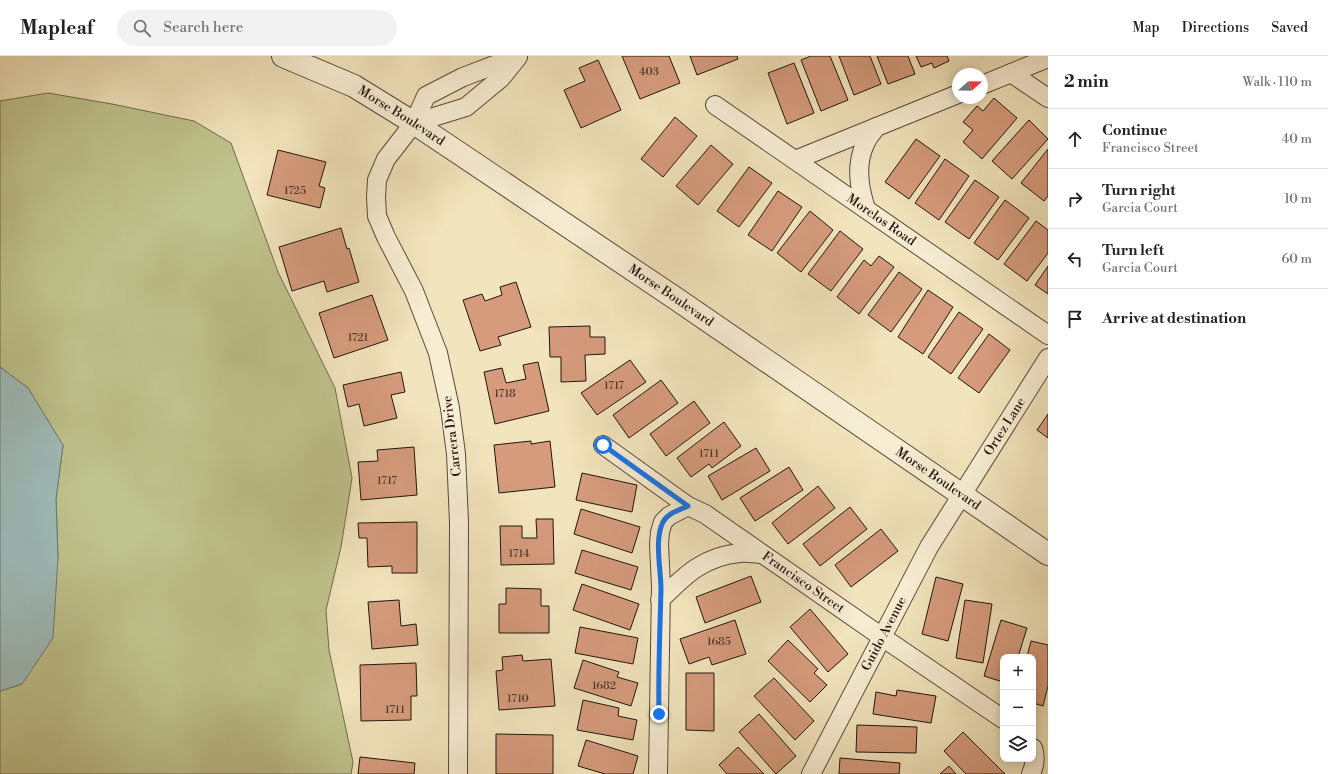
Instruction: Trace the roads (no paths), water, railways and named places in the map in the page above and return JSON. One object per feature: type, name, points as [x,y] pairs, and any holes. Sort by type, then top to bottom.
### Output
[{"type":"street","name":"Morse Boulevard","points":[[283,56],[354,86],[414,123],[675,298],[1048,554]]},
{"type":"street","name":"Carrera Drive","points":[[458,774],[459,522],[456,454],[450,408],[438,353],[414,291],[386,237],[377,216],[377,180],[386,159],[414,123],[426,96],[463,77],[518,56]]},
{"type":"street","points":[[414,123],[466,107],[501,78],[518,56]]},
{"type":"street","points":[[988,83],[1048,58]]},
{"type":"street","points":[[1011,73],[1048,98]]},
{"type":"street","points":[[795,160],[952,96]]},
{"type":"street","name":"Morelos Road","points":[[715,105],[1048,335]]},
{"type":"street","points":[[866,209],[861,193],[859,174],[860,158],[866,141],[876,127]]},
{"type":"street","name":"Ortez Lane","points":[[961,495],[1048,358]]},
{"type":"street","name":"Francisco Street","points":[[603,445],[688,506],[705,514],[1000,717]]},
{"type":"street","name":"Guido Avenue","points":[[811,774],[929,547],[961,495]]},
{"type":"street","points":[[658,774],[660,532],[663,522],[669,516],[688,506]]},
{"type":"street","points":[[660,600],[685,575],[705,562],[723,556],[741,553],[762,554]]},
{"type":"water","points":[[0,367],[28,388],[63,445],[56,499],[58,558],[53,638],[22,684],[0,691]]}]
